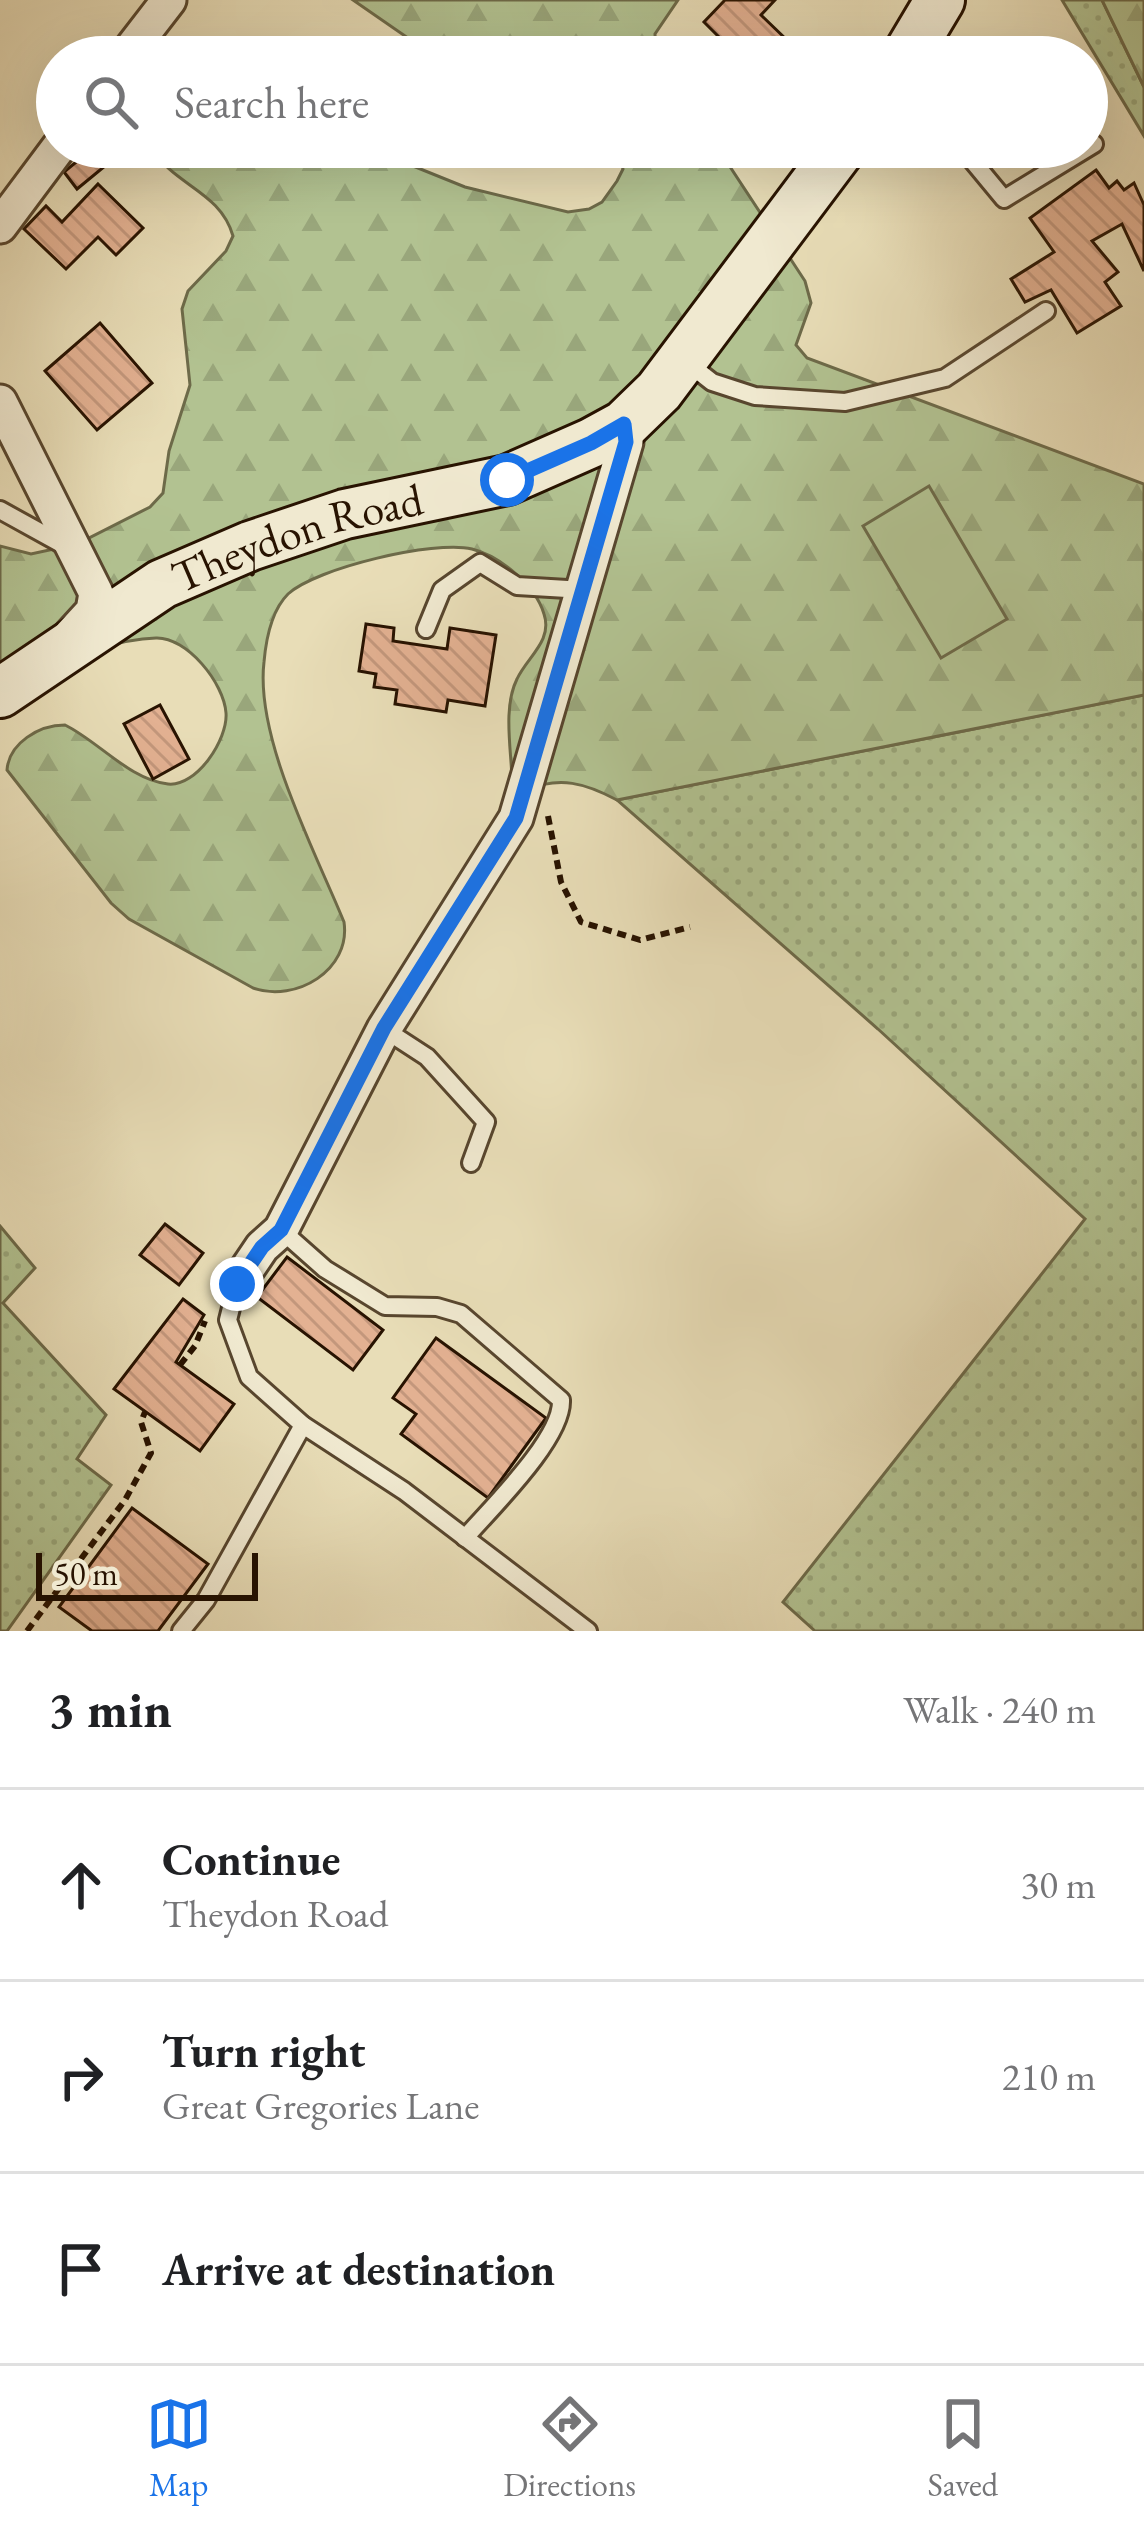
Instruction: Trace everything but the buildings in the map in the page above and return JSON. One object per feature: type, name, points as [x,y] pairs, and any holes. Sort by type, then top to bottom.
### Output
[{"type":"street","points":[[141,36],[169,0]]},
{"type":"street","points":[[919,36],[940,0]]},
{"type":"street","points":[[0,226],[43,168]]},
{"type":"street","name":"Theydon Road","points":[[0,693],[162,584],[250,546],[345,514],[507,480],[624,424],[659,391],[826,168]]},
{"type":"street","points":[[0,402],[96,593],[93,610],[52,661]]},
{"type":"street","points":[[237,1284],[262,1247],[281,1230],[384,1028],[516,818],[626,442],[624,424]]},
{"type":"lane","points":[[978,168],[1004,199],[1055,168]]},
{"type":"lane","points":[[683,359],[712,382],[755,396],[845,402],[946,377],[1046,310]]},
{"type":"lane","points":[[0,510],[76,553]]},
{"type":"lane","points":[[426,629],[442,590],[480,563],[517,586],[584,590]]},
{"type":"lane","points":[[384,1028],[427,1058],[486,1122],[471,1163]]},
{"type":"lane","points":[[281,1230],[325,1269],[385,1306],[437,1306],[461,1314],[561,1400],[551,1435],[465,1538]]},
{"type":"lane","points":[[237,1284],[228,1320],[249,1377],[303,1426],[404,1491],[588,1631]]},
{"type":"lane","points":[[181,1631],[206,1600],[303,1426]]},
{"type":"path","points":[[536,753],[561,883],[581,922],[640,940],[689,926]]},
{"type":"path","points":[[27,1631],[125,1501],[143,1469],[151,1453],[141,1422],[146,1412]]},
{"type":"green space","points":[[353,0],[678,0],[655,36],[405,36]]},
{"type":"green space","points":[[1062,0],[1102,0],[1144,87],[1144,136],[1108,76],[1108,36],[1084,36]]},
{"type":"green space","points":[[1102,0],[1144,0],[1144,87]]},
{"type":"green space","points":[[418,168],[465,187],[568,212],[602,202],[623,168],[731,168],[805,281],[811,303],[796,345],[807,358],[1144,484],[1144,695],[617,800],[572,783],[526,790],[512,779],[509,715],[517,679],[545,632],[544,614],[533,593],[505,565],[472,549],[404,552],[349,566],[288,594],[273,617],[264,662],[264,692],[278,759],[344,922],[344,939],[339,955],[317,979],[286,991],[253,988],[129,919],[111,903],[7,770],[13,752],[27,737],[65,725],[127,768],[154,781],[179,783],[200,770],[222,735],[226,713],[219,688],[191,653],[168,640],[116,644],[0,690],[0,546],[31,554],[77,544],[150,507],[163,493],[169,451],[190,385],[182,309],[188,291],[226,251],[233,236],[218,208],[171,170]]},
{"type":"green space","points":[[929,486],[1007,619],[941,658],[863,526]]},
{"type":"green space","points":[[1144,695],[1144,1631],[815,1631],[783,1602],[1085,1219],[617,800]]},
{"type":"green space","points":[[0,1226],[35,1268],[3,1303],[106,1415],[77,1459],[111,1485],[7,1631],[0,1631]]},
{"type":"route","points":[[237,1284],[262,1247],[281,1230],[384,1028],[516,818],[626,442],[624,424],[507,480]]}]
